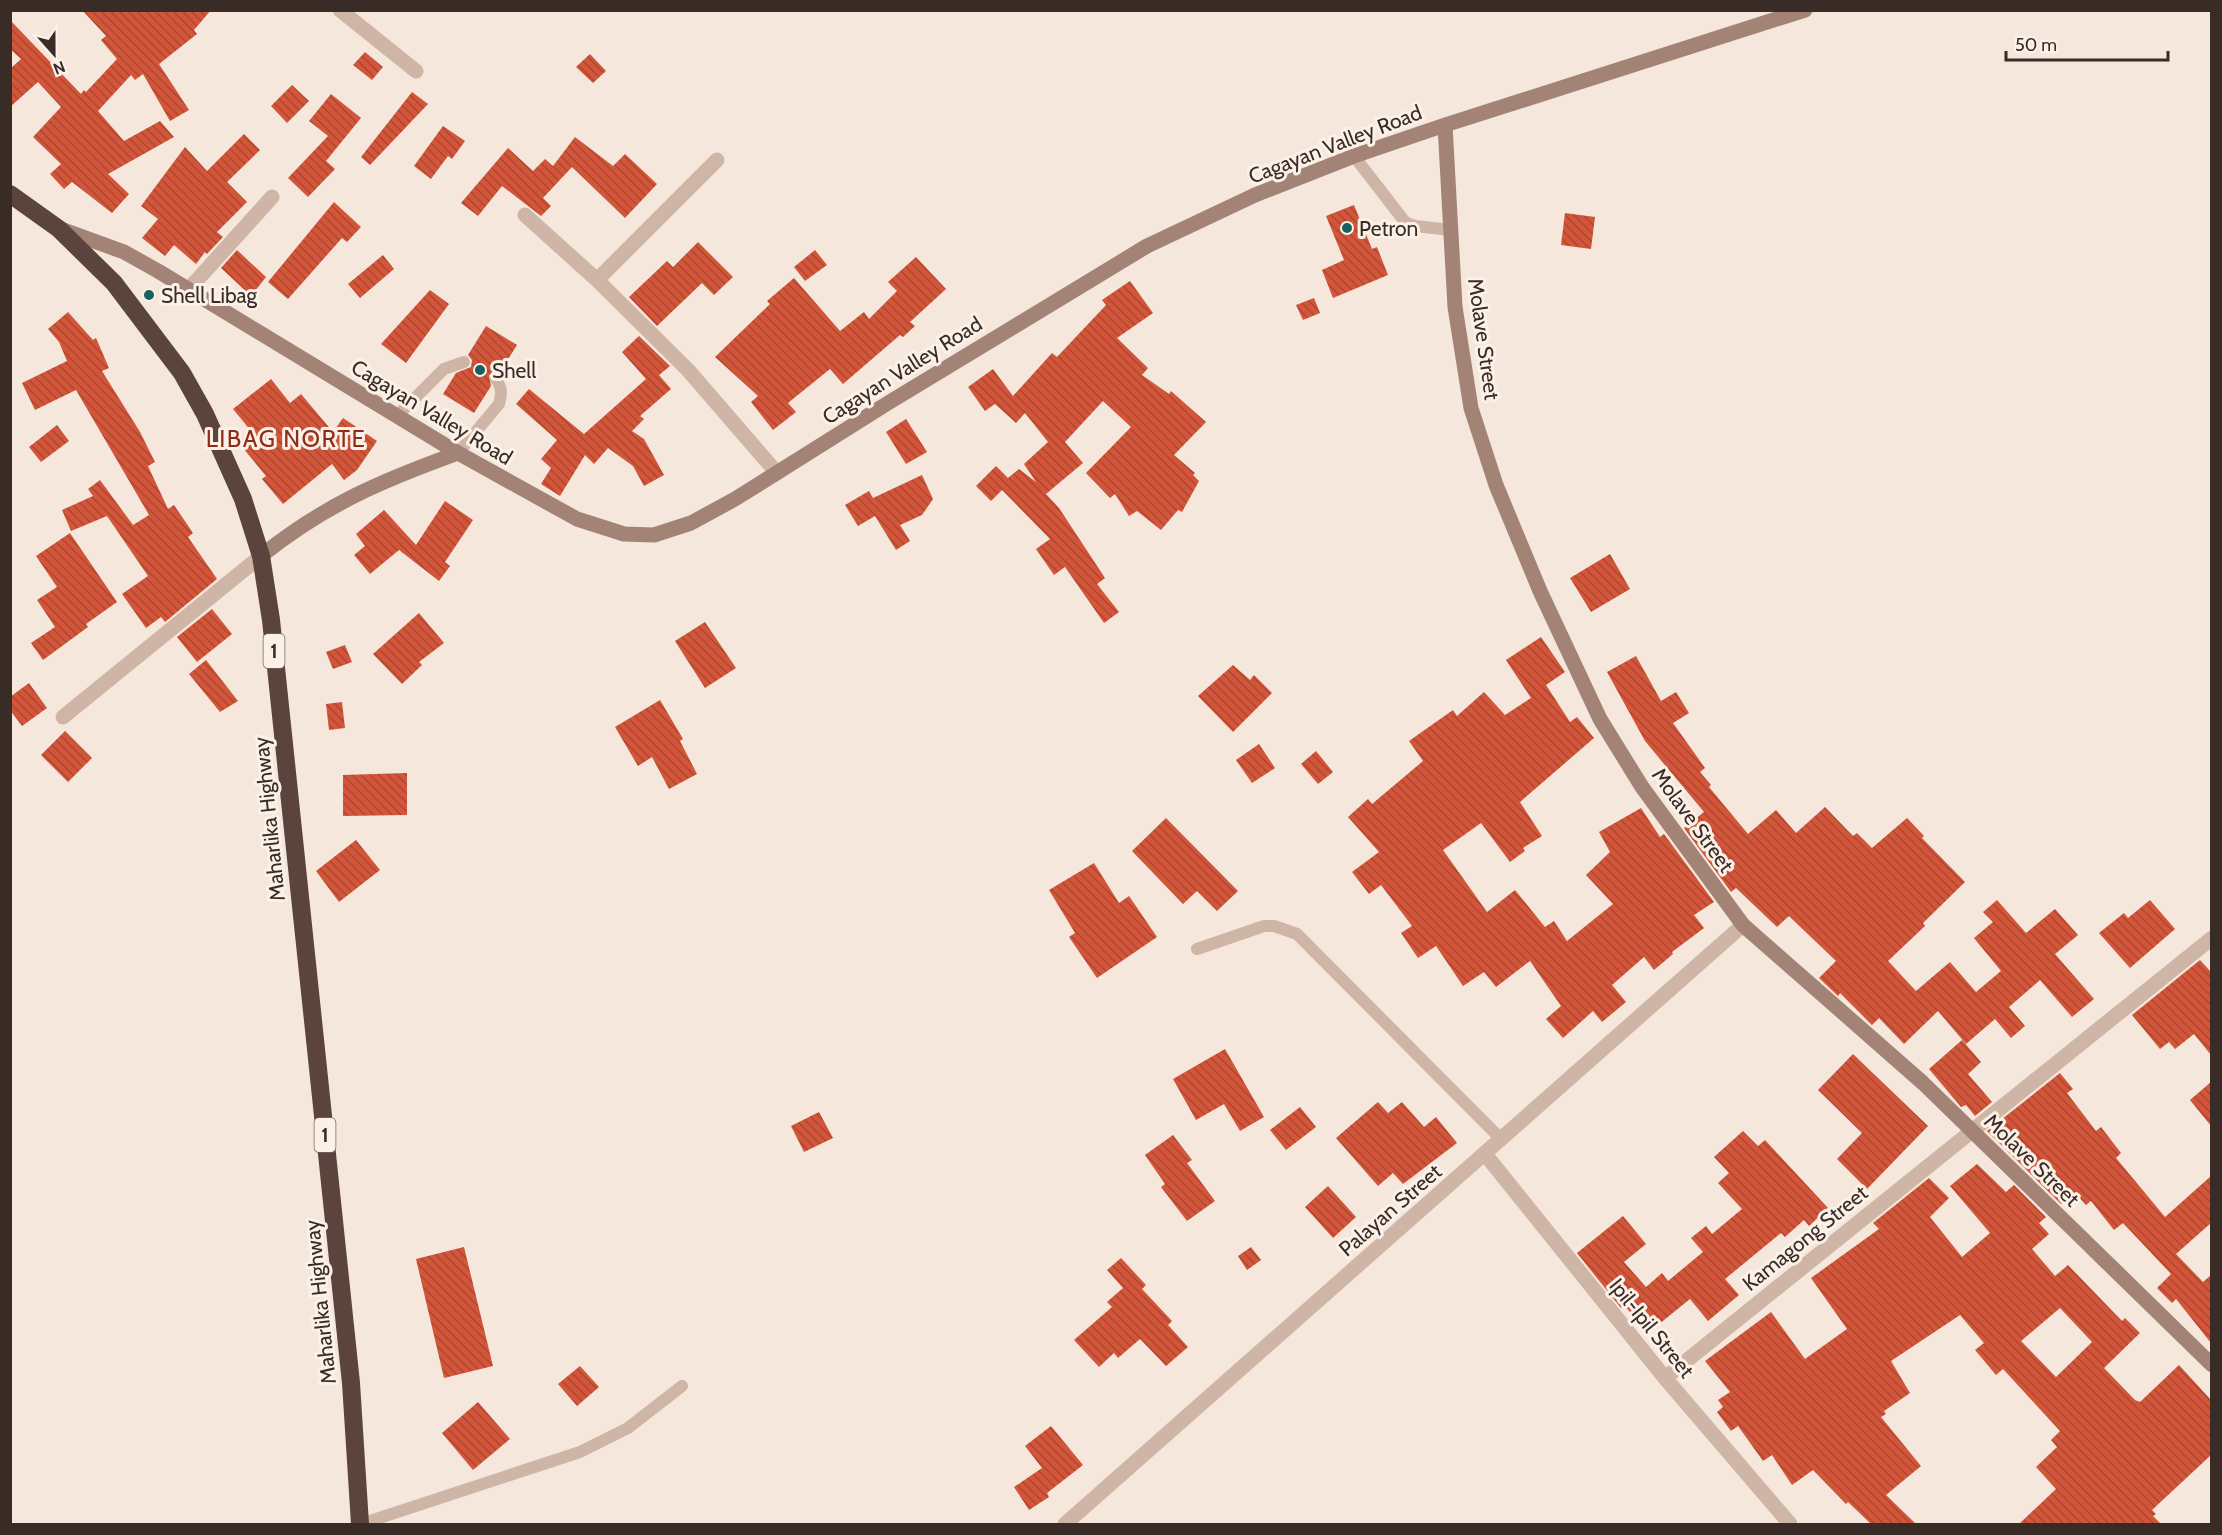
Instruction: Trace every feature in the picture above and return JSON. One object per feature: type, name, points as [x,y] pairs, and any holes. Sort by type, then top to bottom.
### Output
[{"type":"highway","name":"Maharlika Highway","points":[[10,194],[59,229],[114,283],[182,373],[205,414],[243,499],[261,556],[271,620],[351,1383],[360,1524]]},
{"type":"main road","name":"Cagayan Valley Road","points":[[59,229],[124,252],[189,289],[458,453],[577,519],[624,534],[654,535],[691,524],[1017,323],[1147,246],[1256,195],[1354,156],[1445,125],[1805,10]]},
{"type":"main road","name":"Molave Street","points":[[1445,125],[1455,307],[1471,408],[1496,485],[1540,591],[1600,719],[1642,787],[1743,925],[1923,1083],[2211,1365]]},
{"type":"main road","points":[[261,556],[289,534],[382,480],[458,453]]},
{"type":"street","points":[[340,10],[416,71]]},
{"type":"street","points":[[597,280],[717,160]]},
{"type":"street","points":[[189,289],[272,197]]},
{"type":"street","points":[[525,215],[597,280],[688,370],[777,473]]},
{"type":"street","points":[[63,717],[261,556]]},
{"type":"street","name":"Palayan Street","points":[[1065,1524],[1743,925]]},
{"type":"street","name":"Kamagong Street","points":[[1665,1378],[2211,938]]},
{"type":"street","name":"Ipil-Ipil Street","points":[[1485,1154],[1665,1378],[1790,1524]]},
{"type":"lane","points":[[1354,156],[1404,222],[1451,230]]},
{"type":"lane","points":[[397,416],[444,369],[464,362]]},
{"type":"lane","points":[[458,453],[499,404],[502,394],[501,385],[496,378]]},
{"type":"lane","points":[[1197,949],[1264,926],[1274,926],[1297,934],[1502,1140]]},
{"type":"lane","points":[[360,1524],[580,1452],[628,1428],[682,1386]]},
{"type":"building","points":[[82,10],[211,10],[194,30],[197,34],[159,64],[189,110],[170,121],[143,74],[135,80],[131,75],[98,111],[124,141],[160,121],[174,137],[108,174],[129,194],[112,213],[72,182],[64,189],[50,174],[61,164],[33,137],[61,107],[38,82],[10,107],[10,69],[21,59],[10,49],[10,20],[81,94],[84,90],[86,92],[117,59],[101,40],[106,36]]},
{"type":"building","points":[[365,52],[383,67],[372,80],[353,65]]},
{"type":"building","points":[[590,54],[606,71],[593,83],[576,67]]},
{"type":"building","points":[[292,85],[309,101],[287,123],[271,106]]},
{"type":"building","points":[[412,92],[428,104],[370,165],[361,157]]},
{"type":"building","points":[[331,94],[361,118],[326,161],[335,169],[308,197],[288,178],[328,136],[309,121]]},
{"type":"building","points":[[443,126],[465,141],[452,159],[448,156],[431,179],[414,166]]},
{"type":"building","points":[[244,134],[260,150],[227,182],[247,202],[217,232],[223,237],[207,254],[205,252],[196,264],[174,245],[165,256],[142,238],[158,219],[141,206],[185,147],[207,171]]},
{"type":"building","points":[[575,137],[613,166],[625,154],[657,184],[625,218],[572,167],[543,198],[551,206],[541,216],[502,186],[478,216],[461,203],[508,148],[533,171],[545,159],[553,166]]},
{"type":"building","points":[[334,202],[361,227],[347,242],[342,238],[288,299],[268,282]]},
{"type":"building","points":[[1354,205],[1372,249],[1377,247],[1388,275],[1333,298],[1322,270],[1344,260],[1326,216]]},
{"type":"building","points":[[1565,213],[1595,217],[1591,249],[1561,245]]},
{"type":"building","points":[[698,242],[733,277],[714,295],[702,283],[657,326],[629,297],[667,261],[673,267]]},
{"type":"building","points":[[237,250],[266,277],[251,296],[221,268]]},
{"type":"building","points":[[815,250],[827,265],[805,281],[794,267]]},
{"type":"building","points":[[383,255],[394,269],[360,298],[348,284]]},
{"type":"building","points":[[916,257],[946,289],[910,322],[915,326],[903,337],[900,335],[843,384],[830,369],[788,403],[796,412],[773,430],[751,402],[758,396],[715,357],[770,304],[767,301],[794,278],[840,331],[864,312],[869,319],[897,291],[888,282]]},
{"type":"building","points":[[1130,281],[1153,313],[1117,338],[1148,368],[1142,375],[1169,394],[1171,391],[1206,422],[1174,455],[1195,473],[1193,475],[1199,481],[1182,512],[1178,510],[1161,530],[1137,511],[1129,516],[1115,494],[1110,498],[1086,473],[1131,427],[1103,401],[1065,442],[1083,463],[1046,494],[1059,508],[1105,578],[1097,584],[1119,612],[1104,623],[1065,567],[1054,575],[1036,549],[1050,539],[1002,490],[991,501],[976,486],[996,466],[1008,478],[1019,469],[1036,482],[1024,464],[1048,442],[1025,413],[1016,423],[995,404],[985,411],[968,387],[993,369],[1013,396],[1052,353],[1057,357],[1106,305],[1102,300]]},
{"type":"building","points":[[430,290],[449,304],[406,363],[381,344]]},
{"type":"building","points":[[1314,298],[1320,313],[1303,320],[1296,305]]},
{"type":"building","points":[[68,312],[93,340],[96,338],[109,368],[102,371],[140,432],[155,462],[148,466],[168,509],[174,505],[193,533],[188,537],[217,579],[165,622],[161,617],[146,628],[122,594],[148,576],[107,516],[71,531],[62,510],[93,496],[88,489],[100,480],[133,525],[149,515],[76,390],[35,410],[22,383],[67,361],[59,342],[48,329]]},
{"type":"building","name":"Shell","points":[[486,326],[517,345],[500,372],[489,375],[491,386],[474,413],[443,394],[456,373],[471,367],[472,360],[468,355]]},
{"type":"building","points":[[639,336],[670,366],[659,375],[671,389],[640,416],[644,419],[632,431],[644,439],[664,475],[644,486],[633,466],[608,448],[594,464],[585,455],[560,496],[541,484],[551,468],[541,459],[557,440],[516,404],[529,389],[584,434],[646,379],[622,352]]},
{"type":"building","points":[[271,379],[290,403],[301,394],[333,432],[343,418],[377,441],[357,470],[344,480],[332,464],[283,504],[262,479],[266,476],[238,442],[251,431],[233,409]]},
{"type":"building","points":[[906,419],[927,452],[906,464],[886,432]]},
{"type":"building","points":[[57,425],[69,441],[41,462],[29,447]]},
{"type":"building","points":[[922,475],[933,499],[922,515],[900,525],[910,541],[896,550],[875,516],[858,526],[845,505],[869,491],[873,498]]},
{"type":"building","points":[[445,501],[473,520],[445,562],[450,566],[439,581],[399,550],[370,574],[354,555],[365,546],[356,534],[384,510],[416,545]]},
{"type":"building","points":[[70,533],[117,602],[86,624],[88,627],[43,660],[31,643],[55,627],[37,600],[57,587],[36,556]]},
{"type":"building","points":[[1610,554],[1630,589],[1591,612],[1570,578]]},
{"type":"building","points":[[212,609],[232,634],[197,662],[177,637]]},
{"type":"building","points":[[419,613],[444,643],[419,662],[422,665],[402,684],[373,654]]},
{"type":"building","points":[[705,622],[736,668],[705,688],[675,641]]},
{"type":"building","points":[[1541,637],[1565,672],[1546,685],[1570,722],[1577,717],[1594,738],[1520,802],[1542,836],[1523,848],[1525,851],[1510,862],[1481,823],[1443,850],[1487,912],[1515,890],[1545,927],[1554,921],[1567,941],[1613,904],[1586,875],[1610,852],[1599,832],[1641,808],[1660,837],[1664,834],[1714,902],[1694,915],[1704,928],[1672,952],[1673,954],[1654,970],[1644,957],[1612,985],[1626,1002],[1602,1022],[1593,1011],[1563,1038],[1546,1019],[1561,1006],[1530,961],[1496,987],[1484,972],[1463,986],[1436,946],[1418,958],[1401,933],[1412,926],[1381,885],[1369,894],[1352,872],[1379,852],[1348,817],[1368,799],[1372,804],[1423,761],[1409,741],[1453,710],[1457,716],[1484,692],[1505,715],[1531,698],[1506,660]]},
{"type":"building","points":[[345,645],[352,662],[333,669],[326,652]]},
{"type":"building","points":[[1636,656],[1661,701],[1676,692],[1689,713],[1673,723],[1705,768],[1700,772],[1711,785],[1709,787],[1748,834],[1776,810],[1796,833],[1825,807],[1853,836],[1857,833],[1872,848],[1907,818],[1924,836],[1922,838],[1965,882],[1923,923],[1925,926],[1888,961],[1916,991],[1950,962],[1976,992],[2001,971],[1974,938],[1993,922],[1983,912],[1997,900],[2026,933],[2055,909],[2078,935],[2055,954],[2094,999],[2072,1017],[2040,980],[2009,1007],[2025,1026],[2011,1038],[1995,1019],[1966,1044],[1938,1011],[1904,1044],[1879,1018],[1872,1025],[1840,993],[1838,996],[1819,978],[1836,961],[1789,916],[1777,927],[1736,888],[1731,892],[1684,828],[1704,812],[1645,741],[1607,672]]},
{"type":"building","points":[[206,660],[238,701],[220,712],[189,674]]},
{"type":"building","points":[[1233,665],[1250,680],[1254,675],[1272,693],[1233,732],[1198,696]]},
{"type":"building","points":[[29,683],[47,708],[22,726],[10,710],[10,697]]},
{"type":"building","points":[[660,700],[683,739],[680,741],[697,774],[669,789],[652,757],[638,766],[615,727]]},
{"type":"building","points":[[342,702],[345,728],[329,730],[326,704]]},
{"type":"building","points":[[65,731],[92,758],[68,782],[41,755]]},
{"type":"building","points":[[1259,744],[1275,768],[1252,783],[1236,760]]},
{"type":"building","points":[[1316,751],[1333,772],[1318,784],[1301,764]]},
{"type":"building","points":[[407,773],[407,815],[343,816],[343,775]]},
{"type":"building","points":[[1166,818],[1238,891],[1217,911],[1197,891],[1183,904],[1132,851]]},
{"type":"building","points":[[356,840],[380,870],[339,902],[316,871]]},
{"type":"building","points":[[1094,863],[1119,903],[1129,896],[1157,937],[1097,978],[1069,937],[1075,933],[1049,890]]},
{"type":"building","points":[[2150,900],[2175,929],[2130,968],[2099,933],[2124,913],[2128,918]]},
{"type":"building","points":[[2200,960],[2211,972],[2211,1055],[2194,1034],[2175,1049],[2169,1042],[2160,1049],[2132,1015]]},
{"type":"building","points":[[1962,1040],[1981,1062],[1968,1074],[1992,1102],[1975,1116],[1966,1105],[1961,1107],[1929,1069]]},
{"type":"building","points":[[1225,1049],[1264,1117],[1240,1131],[1224,1104],[1196,1120],[1173,1079]]},
{"type":"building","points":[[1853,1054],[1928,1126],[1867,1189],[1837,1159],[1862,1133],[1818,1090]]},
{"type":"building","points":[[2060,1073],[2073,1089],[2067,1093],[2096,1131],[2101,1127],[2121,1153],[2116,1158],[2165,1217],[2211,1176],[2211,1223],[2176,1254],[2203,1282],[2211,1275],[2211,1343],[2176,1299],[2172,1303],[2157,1288],[2171,1274],[2123,1223],[2114,1230],[2091,1201],[2086,1205],[2075,1193],[2061,1204],[1987,1131]]},
{"type":"building","points":[[2211,1082],[2211,1126],[2190,1100]]},
{"type":"building","points":[[1378,1102],[1388,1113],[1402,1102],[1424,1127],[1436,1117],[1457,1143],[1403,1184],[1393,1173],[1378,1186],[1336,1138]]},
{"type":"building","points":[[1300,1107],[1316,1127],[1286,1150],[1270,1130]]},
{"type":"building","points":[[819,1112],[833,1138],[804,1152],[791,1126]]},
{"type":"building","points":[[1743,1131],[1758,1146],[1765,1140],[1828,1208],[1809,1226],[1804,1220],[1785,1237],[1781,1233],[1725,1279],[1739,1295],[1708,1321],[1690,1299],[1648,1333],[1624,1305],[1621,1308],[1577,1253],[1623,1216],[1646,1244],[1624,1262],[1646,1287],[1662,1273],[1668,1281],[1703,1252],[1691,1238],[1706,1226],[1712,1234],[1742,1209],[1718,1183],[1729,1173],[1714,1157]]},
{"type":"building","points":[[1173,1135],[1192,1160],[1187,1163],[1215,1201],[1187,1221],[1161,1187],[1165,1184],[1145,1155]]},
{"type":"building","points":[[1977,1164],[2006,1192],[2014,1185],[2046,1217],[2039,1223],[2049,1234],[2032,1249],[2055,1276],[2068,1265],[2122,1321],[2125,1318],[2140,1333],[2104,1368],[2135,1400],[2140,1402],[2179,1365],[2211,1400],[2211,1455],[2152,1510],[2156,1514],[2153,1516],[2161,1524],[2019,1524],[2056,1489],[2036,1467],[2057,1447],[2051,1440],[2060,1431],[2003,1369],[1996,1375],[1975,1350],[1984,1343],[1960,1315],[1891,1361],[1910,1393],[1884,1411],[1886,1414],[1881,1417],[1921,1466],[1886,1495],[1916,1524],[1871,1524],[1848,1502],[1846,1504],[1813,1470],[1792,1485],[1772,1455],[1763,1461],[1738,1426],[1731,1431],[1717,1412],[1723,1407],[1718,1400],[1730,1392],[1705,1361],[1771,1312],[1805,1359],[1847,1329],[1811,1278],[1879,1229],[1873,1223],[1929,1178],[1949,1198],[1930,1217],[1962,1257],[1990,1233],[1950,1186]],"holes":[[[2060,1308],[2092,1342],[2056,1377],[2021,1341]]]},
{"type":"building","points":[[1328,1186],[1356,1217],[1333,1238],[1305,1207]]},
{"type":"building","points":[[464,1247],[493,1366],[444,1378],[416,1259]]},
{"type":"building","points":[[1251,1247],[1261,1260],[1247,1270],[1238,1256]]},
{"type":"building","points":[[1121,1258],[1146,1285],[1142,1289],[1172,1321],[1168,1325],[1188,1347],[1166,1366],[1140,1339],[1118,1358],[1114,1353],[1099,1367],[1074,1340],[1112,1307],[1107,1302],[1123,1288],[1107,1270]]},
{"type":"building","points":[[580,1366],[599,1387],[577,1406],[558,1384]]},
{"type":"building","points":[[478,1402],[510,1439],[473,1470],[442,1433]]},
{"type":"building","points":[[1051,1426],[1083,1465],[1047,1493],[1049,1497],[1029,1510],[1014,1487],[1042,1468],[1025,1446]]},
{"type":"place","name":"Petron","points":[[1347,228]]},
{"type":"place","name":"Shell Libag","points":[[149,295]]},
{"type":"place","name":"Shell","points":[[480,370]]},
{"type":"district","name":"LIBAG NORTE","points":[[286,438]]}]
